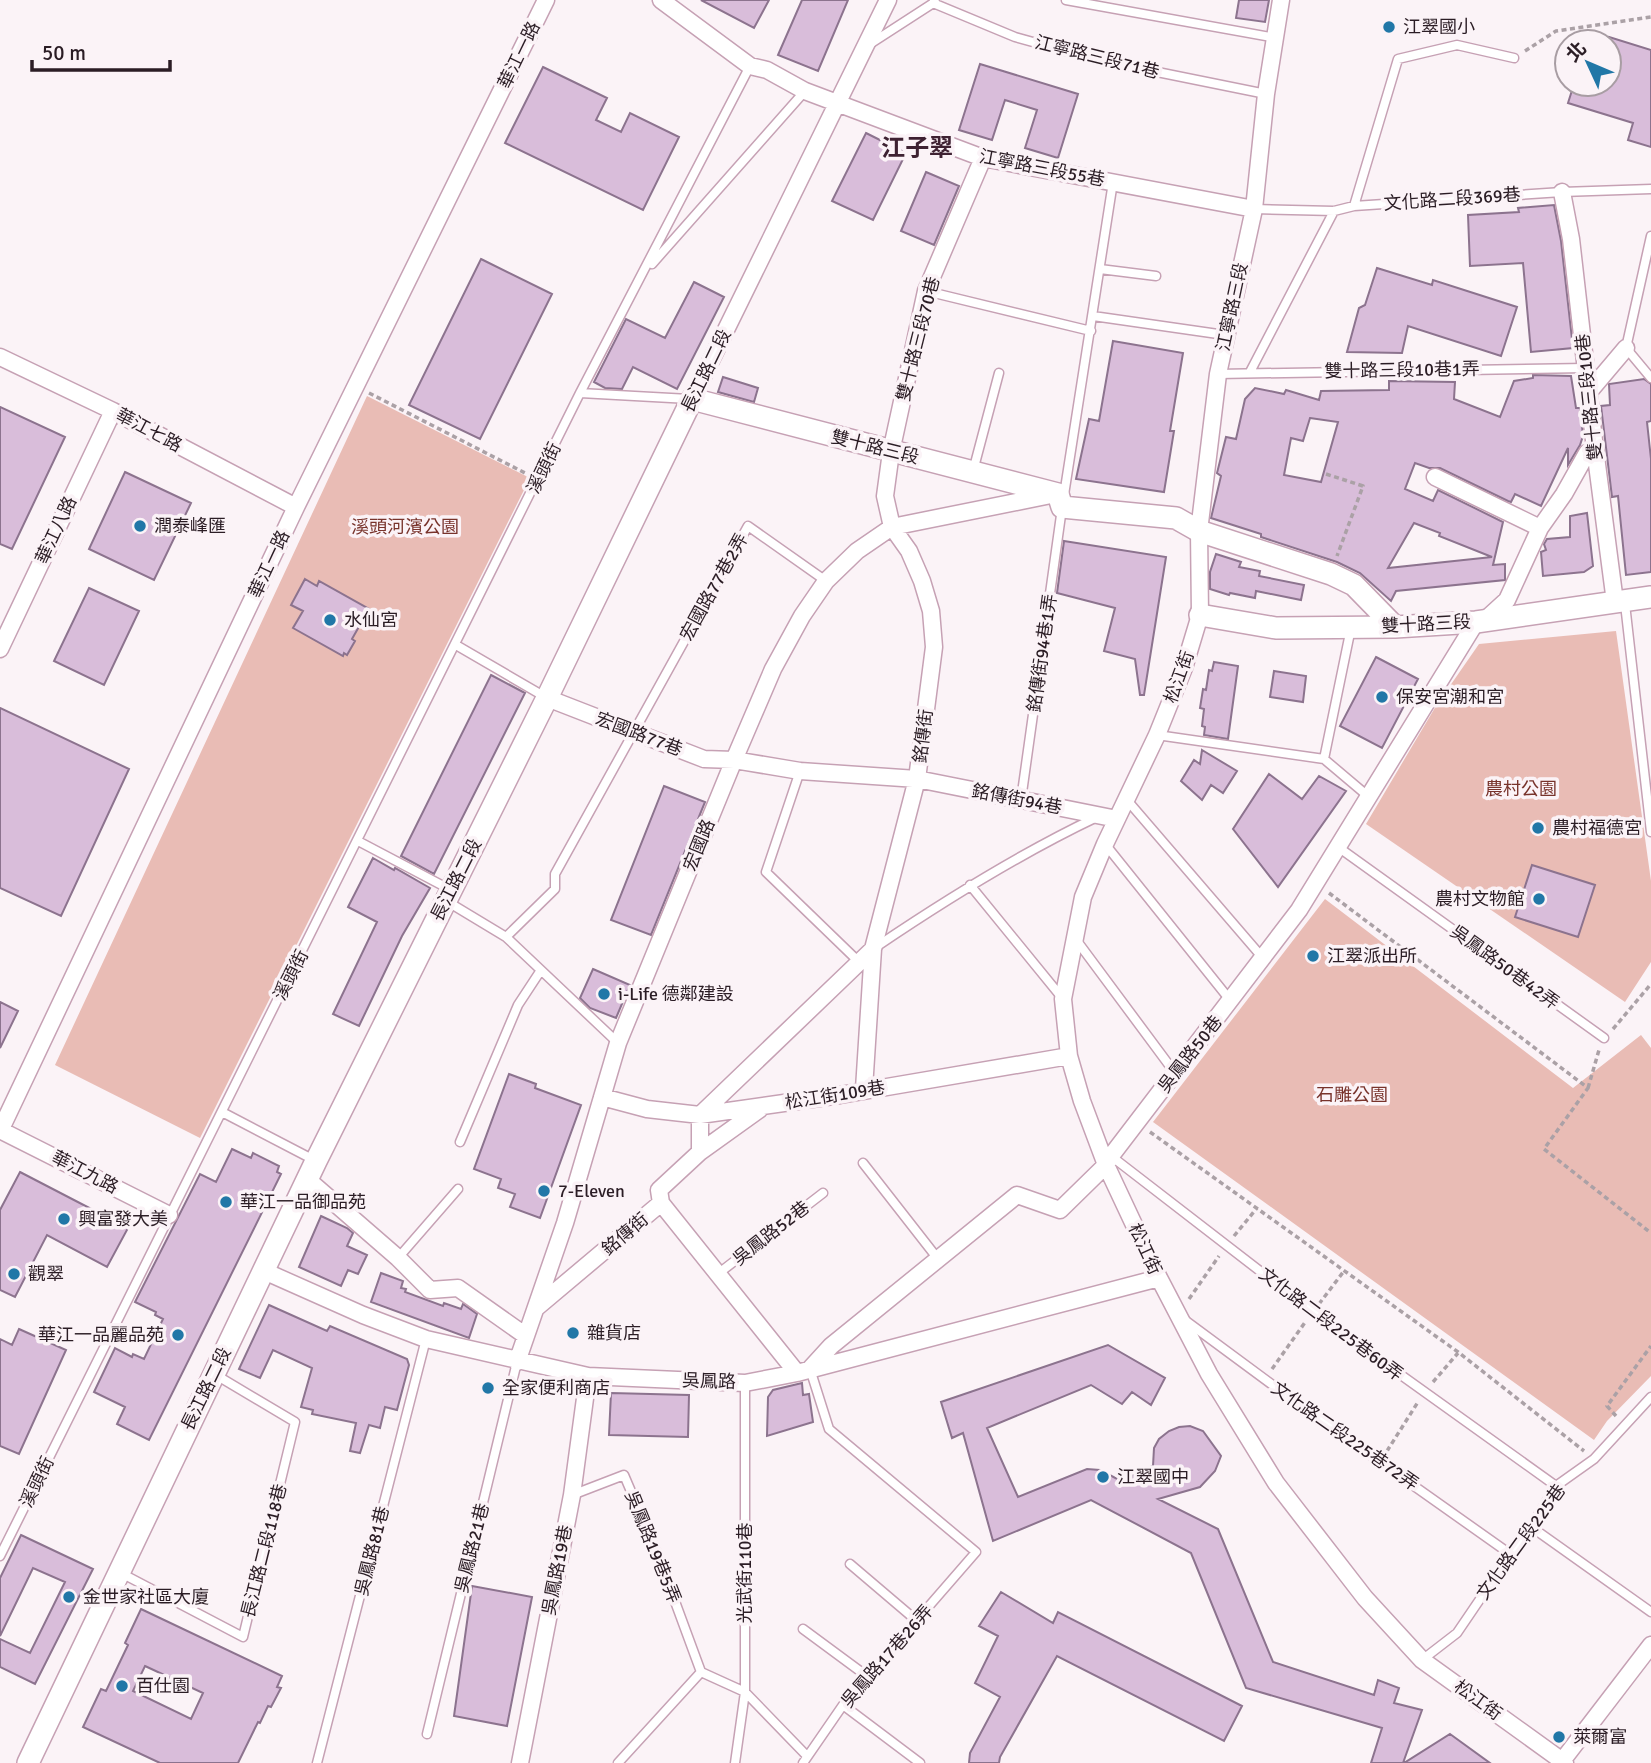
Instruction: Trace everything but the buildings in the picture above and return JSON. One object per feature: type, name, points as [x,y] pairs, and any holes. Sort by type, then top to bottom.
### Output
[{"type":"street","name":"華江一路","points":[[0,1131],[296,507],[546,0]]},
{"type":"street","points":[[661,0],[750,66]]},
{"type":"street","name":"長江路二段","points":[[29,1763],[311,1170],[547,698],[888,0]]},
{"type":"street","name":"江寧路三段","points":[[1200,615],[1199,531],[1218,374],[1254,209],[1266,94],[1281,0]]},
{"type":"street","name":"江寧路三段55巷","points":[[750,66],[768,70],[805,91],[983,158],[1254,209]]},
{"type":"street","name":"雙十路三段70巷","points":[[892,527],[885,496],[891,452],[926,291],[983,158]]},
{"type":"street","name":"雙十路三段10巷","points":[[1562,192],[1571,239],[1595,449],[1619,601]]},
{"type":"street","points":[[1588,393],[1626,348]]},
{"type":"street","name":"華江七路","points":[[0,357],[113,411],[296,507]]},
{"type":"street","name":"雙十路三段","points":[[692,399],[973,471],[1060,500],[1176,518],[1199,531],[1331,574],[1354,585],[1395,627]]},
{"type":"street","name":"華江八路","points":[[0,649],[113,411]]},
{"type":"street","name":"吳鳳路50巷","points":[[803,1371],[1017,1195],[1060,1210],[1108,1161],[1299,910],[1480,622],[1507,600],[1540,528],[1587,453],[1595,449]]},
{"type":"street","points":[[1435,477],[1540,528]]},
{"type":"street","name":"宏國路","points":[[517,1362],[565,1223],[618,1043],[733,760],[773,669],[802,616],[826,581],[857,551],[892,527],[1060,500]]},
{"type":"street","name":"銘傳街","points":[[864,1089],[873,948],[917,779],[934,647],[931,611],[918,571],[909,551],[892,527]]},
{"type":"street","name":"雙十路三段","points":[[1200,615],[1276,628],[1395,627],[1480,622],[1651,597]]},
{"type":"street","name":"松江街","points":[[1200,615],[1184,668],[1157,735],[1083,897],[1063,999],[1069,1056],[1082,1101],[1158,1278],[1209,1374],[1276,1483],[1365,1598],[1422,1660],[1563,1762]]},
{"type":"street","name":"宏國路77巷","points":[[547,698],[704,759],[733,760],[800,771]]},
{"type":"street","name":"銘傳街94巷","points":[[800,771],[917,779],[1117,819]]},
{"type":"street","points":[[700,1152],[700,1115],[873,948]]},
{"type":"street","name":"松江街109巷","points":[[602,1097],[647,1109],[700,1115],[964,1075],[1069,1056]]},
{"type":"street","name":"銘傳街","points":[[535,1310],[662,1203],[659,1190],[700,1152],[764,1106]]},
{"type":"street","name":"華江九路","points":[[0,1131],[169,1215]]},
{"type":"street","points":[[311,1170],[430,1290],[458,1288],[526,1336]]},
{"type":"street","name":"吳鳳路52巷","points":[[662,1203],[803,1371]]},
{"type":"street","name":"吳鳳路","points":[[264,1271],[363,1315],[426,1339],[517,1362],[588,1376],[745,1383],[803,1371],[1158,1278]]},
{"type":"street","name":"吳鳳路19巷","points":[[520,1763],[572,1495],[588,1376]]},
{"type":"street","points":[[1563,1762],[1651,1645]]},
{"type":"lane","points":[[1066,0],[1276,38]]},
{"type":"lane","points":[[864,48],[935,2]]},
{"type":"lane","name":"江寧路三段71巷","points":[[935,2],[1015,37],[1098,60],[1266,94]]},
{"type":"lane","points":[[1354,206],[1398,59],[1457,45],[1514,58]]},
{"type":"lane","points":[[644,274],[750,66]]},
{"type":"lane","points":[[644,274],[805,91]]},
{"type":"lane","name":"銘傳街94巷1弄","points":[[1021,800],[1060,500],[1091,331],[1113,182]]},
{"type":"lane","name":"文化路二段369巷","points":[[1254,209],[1334,211],[1354,206],[1651,189]]},
{"type":"lane","points":[[1250,372],[1334,211]]},
{"type":"lane","points":[[1651,236],[1626,348],[1651,378]]},
{"type":"lane","points":[[1100,269],[1156,276]]},
{"type":"lane","name":"溪頭街","points":[[0,1556],[539,480],[580,393],[644,274]]},
{"type":"lane","points":[[926,291],[1091,331]]},
{"type":"lane","points":[[1093,316],[1225,335]]},
{"type":"lane","name":"雙十路三段10巷1弄","points":[[1218,374],[1586,368]]},
{"type":"lane","points":[[973,471],[999,373]]},
{"type":"lane","points":[[580,393],[692,399]]},
{"type":"lane","name":"宏國路77巷2弄","points":[[635,732],[748,526],[826,581]]},
{"type":"lane","points":[[1619,601],[1651,832]]},
{"type":"lane","points":[[1324,759],[1351,627]]},
{"type":"lane","points":[[456,645],[547,698]]},
{"type":"lane","points":[[506,937],[555,889],[555,874],[635,732]]},
{"type":"lane","points":[[1157,735],[1324,759],[1369,797]]},
{"type":"lane","points":[[800,771],[766,872],[858,961]]},
{"type":"lane","points":[[1127,800],[1262,957]]},
{"type":"lane","points":[[873,948],[970,885],[1047,841],[1100,815]]},
{"type":"lane","points":[[358,841],[448,895],[506,937],[618,1043]]},
{"type":"lane","points":[[1105,845],[1231,1001]]},
{"type":"lane","name":"吳鳳路50巷42弄","points":[[1338,846],[1604,1038]]},
{"type":"lane","points":[[970,885],[1063,999]]},
{"type":"lane","points":[[1074,937],[1175,1073]]},
{"type":"lane","points":[[460,1142],[518,1004],[541,970]]},
{"type":"lane","points":[[222,1112],[311,1170]]},
{"type":"lane","name":"文化路二段225巷60弄","points":[[1108,1161],[1227,1245],[1424,1393],[1556,1486]]},
{"type":"lane","points":[[863,1163],[938,1259]]},
{"type":"lane","points":[[398,1258],[458,1189]]},
{"type":"lane","name":"吳鳳路52巷","points":[[719,1273],[823,1193]]},
{"type":"lane","name":"文化路二段225巷72弄","points":[[1178,1315],[1513,1556]]},
{"type":"lane","name":"吳鳳路81巷","points":[[317,1763],[426,1339]]},
{"type":"lane","name":"吳鳳路21巷","points":[[427,1734],[517,1362]]},
{"type":"lane","name":"吳鳳路17巷26弄","points":[[803,1371],[829,1429],[976,1552],[843,1705],[805,1759]]},
{"type":"lane","name":"長江路二段118巷","points":[[118,1572],[243,1637],[295,1422],[214,1374]]},
{"type":"lane","name":"光武街110巷","points":[[735,1763],[745,1692],[745,1383]]},
{"type":"lane","name":"文化路二段225巷","points":[[1422,1660],[1457,1633],[1513,1556],[1556,1486],[1594,1459],[1651,1397]]},
{"type":"lane","name":"吳鳳路19巷5弄","points":[[572,1495],[624,1475],[656,1550],[701,1672]]},
{"type":"lane","points":[[1530,1526],[1651,1612]]},
{"type":"lane","points":[[850,1564],[917,1621]]},
{"type":"lane","points":[[803,1629],[868,1677]]},
{"type":"lane","points":[[618,1763],[701,1672],[745,1692],[805,1759]]},
{"type":"lane","points":[[843,1705],[920,1763]]},
{"type":"path","points":[[1514,58],[1556,31],[1651,17]]},
{"type":"path","points":[[355,386],[539,480]]},
{"type":"path","points":[[1326,474],[1363,486],[1331,574]]},
{"type":"path","points":[[1316,883],[1588,1088],[1544,1149],[1651,1233]]},
{"type":"path","points":[[1137,1122],[1458,1352],[1594,1459]]},
{"type":"path","points":[[1178,1315],[1227,1245],[1257,1208]]},
{"type":"path","points":[[1265,1380],[1345,1271]]},
{"type":"path","points":[[1624,1425],[1607,1406],[1651,1346]]},
{"type":"path","points":[[1380,1462],[1424,1393],[1458,1352]]},
{"type":"green space","name":"溪頭河濱公園","points":[[367,396],[530,478],[200,1138],[55,1065]]},
{"type":"green space","name":"農村公園","points":[[1616,631],[1651,881],[1651,962],[1625,1002],[1366,824],[1436,706],[1479,644]]},
{"type":"green space","name":"石雕公園","points":[[1325,899],[1573,1088],[1641,1035],[1651,1048],[1651,1376],[1607,1421],[1594,1440],[1153,1122]]},
{"type":"place","name":"江翠國小","points":[[1389,27]]},
{"type":"place","name":"潤泰峰匯","points":[[140,526]]},
{"type":"place","name":"水仙宮","points":[[330,620]]},
{"type":"place","name":"保安宮潮和宮","points":[[1382,697]]},
{"type":"place","name":"農村福德宮","points":[[1538,828]]},
{"type":"place","name":"農村文物館","points":[[1539,899]]},
{"type":"place","name":"江翠派出所","points":[[1313,956]]},
{"type":"place","name":"i-Life 德鄰建設","points":[[604,994]]},
{"type":"place","name":"7-Eleven","points":[[544,1191]]},
{"type":"place","name":"華江一品御品苑","points":[[226,1202]]},
{"type":"place","name":"興富發大美","points":[[64,1219]]},
{"type":"place","name":"觀翠","points":[[14,1274]]},
{"type":"place","name":"雜貨店","points":[[573,1333]]},
{"type":"place","name":"華江一品麗品苑","points":[[178,1335]]},
{"type":"place","name":"全家便利商店","points":[[488,1388]]},
{"type":"place","name":"江翠國中","points":[[1103,1477]]},
{"type":"place","name":"金世家社區大廈","points":[[69,1597]]},
{"type":"place","name":"百仕園","points":[[122,1686]]},
{"type":"place","name":"萊爾富","points":[[1559,1737]]},
{"type":"district","name":"江子翠","points":[[917,148]]}]
